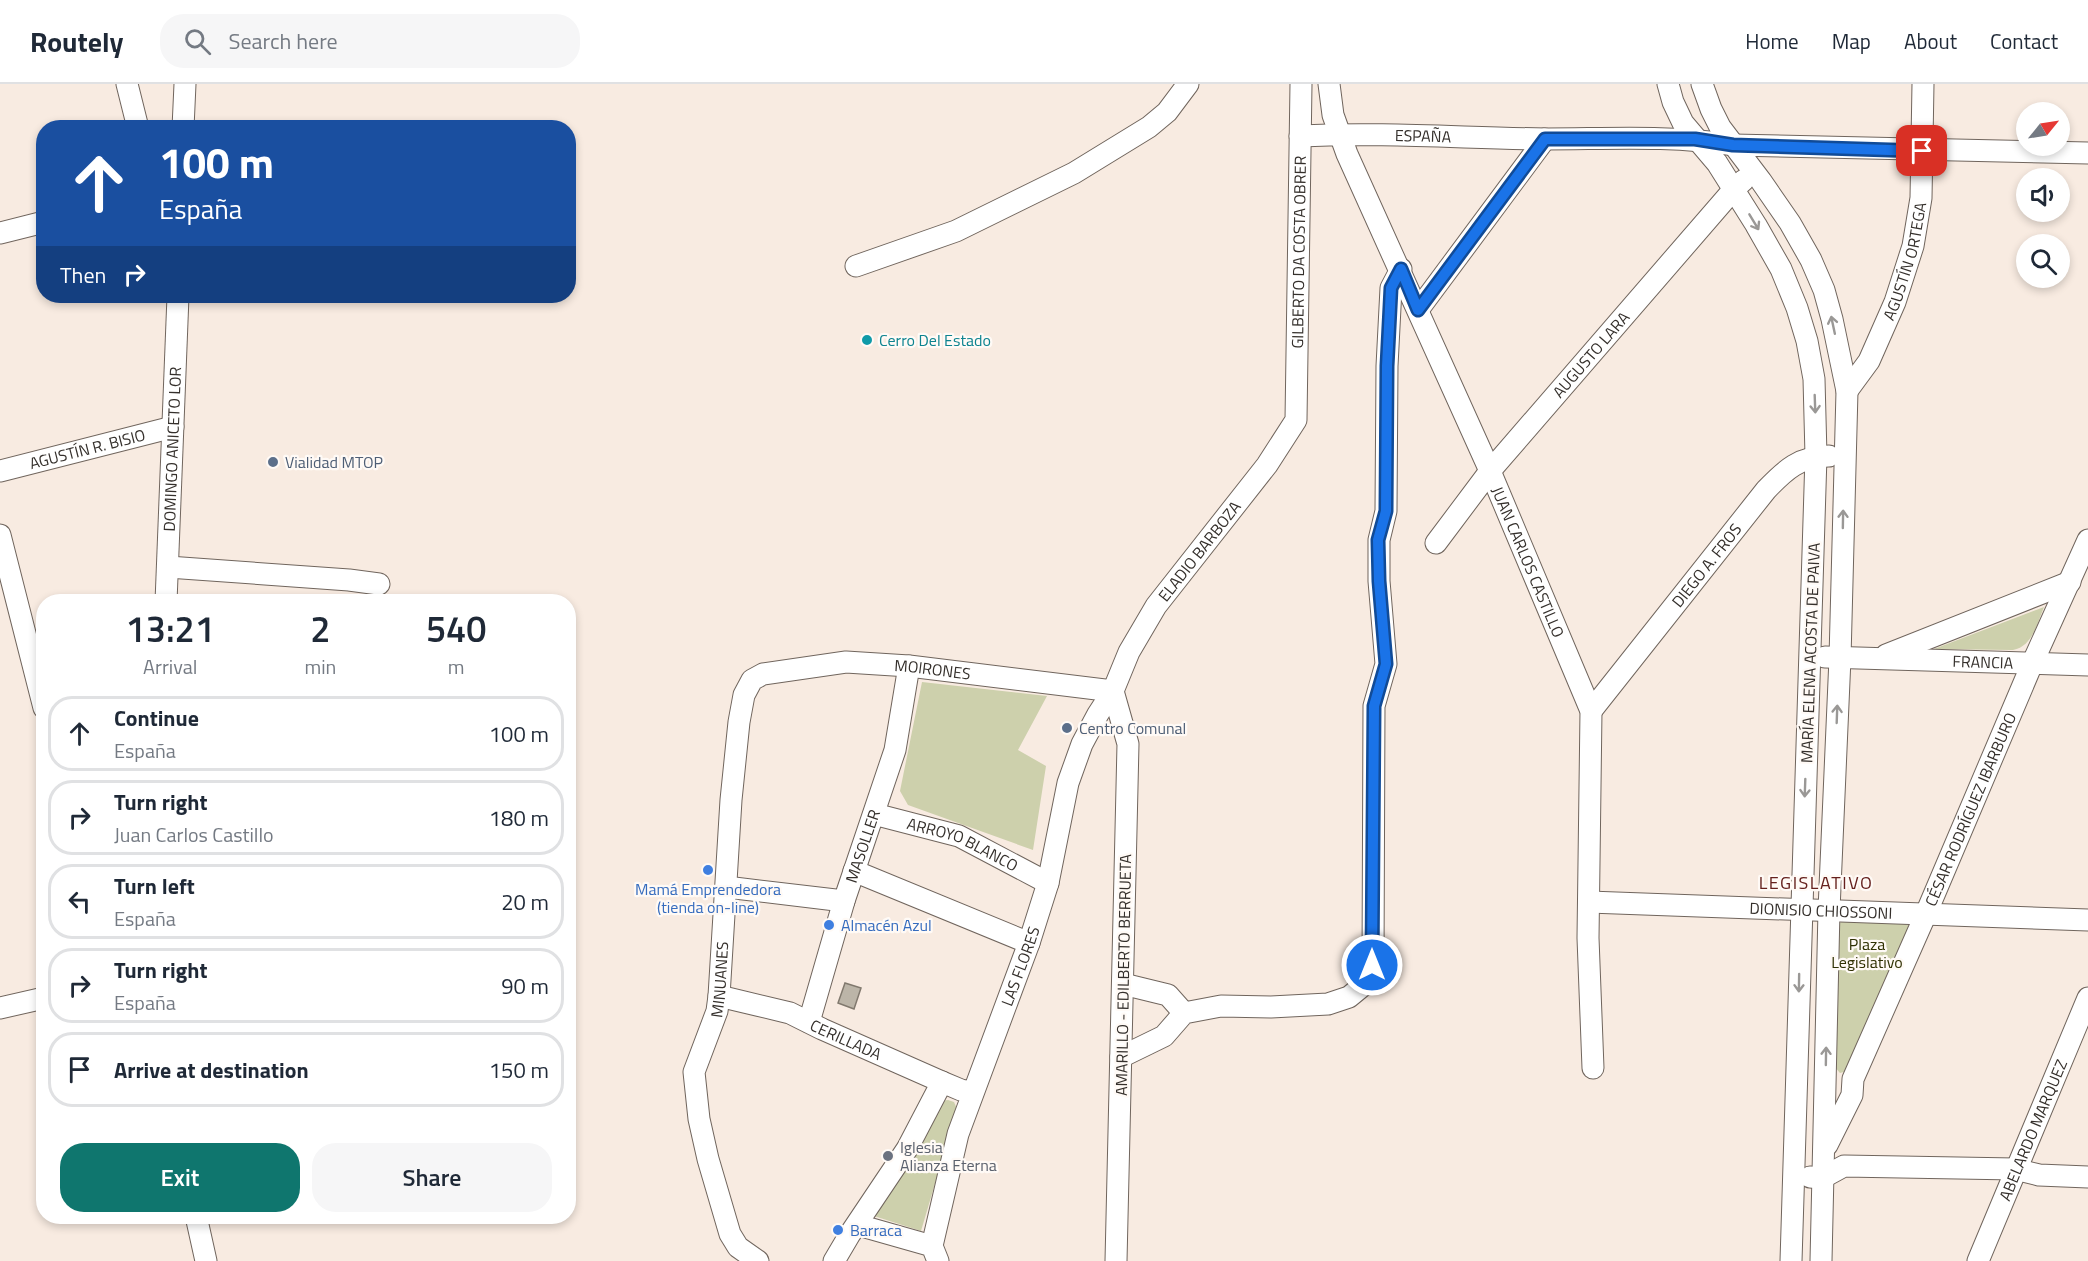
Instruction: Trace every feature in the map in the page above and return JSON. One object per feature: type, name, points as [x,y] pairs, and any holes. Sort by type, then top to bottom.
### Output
[{"type":"street","points":[[127,84],[136,120]]},
{"type":"street","points":[[183,120],[185,84]]},
{"type":"street","points":[[856,266],[956,231],[1074,173],[1149,127],[1167,112],[1188,84]]},
{"type":"street","name":"GILBERTO DA COSTA OBRER","points":[[1296,420],[1301,84]]},
{"type":"street","name":"JUAN CARLOS CASTILLO","points":[[1329,84],[1339,134],[1490,471],[1591,711],[1588,938],[1593,1068]]},
{"type":"street","name":"MARÍA ELENA ACOSTA DE PAIVA","points":[[1668,84],[1683,123],[1717,163],[1781,269],[1808,340],[1814,380],[1816,456],[1791,1261]]},
{"type":"street","name":"MARÍA ELENA ACOSTA DE PAIVA","points":[[1702,84],[1711,109],[1733,145],[1790,223],[1811,260],[1824,290],[1832,319],[1847,391],[1840,658],[1829,910],[1821,1261]]},
{"type":"street","name":"AGUSTÍN ORTEGA","points":[[1847,391],[1869,361],[1895,302],[1913,246],[1921,198],[1923,84]]},
{"type":"street","name":"ESPAÑA","points":[[1300,136],[1339,134],[1545,139],[1695,139],[1733,145],[2088,153]]},
{"type":"street","points":[[1418,310],[1545,139]]},
{"type":"street","name":"AUGUSTO LARA","points":[[1436,543],[1490,471],[1734,189],[1754,172]]},
{"type":"street","points":[[0,233],[36,224]]},
{"type":"street","points":[[1121,1057],[1164,1036],[1184,1013],[1221,1006],[1271,1007],[1328,1004],[1349,997],[1366,983],[1372,965],[1374,706],[1386,664],[1378,540],[1386,511],[1387,366],[1391,288],[1401,269]]},
{"type":"street","name":"DOMINGO ANICETO LOR","points":[[166,594],[178,303]]},
{"type":"street","name":"ELADIO BARBOZA","points":[[1113,691],[1130,652],[1155,606],[1267,465],[1296,420]]},
{"type":"street","name":"AGUSTÍN R. BISIO","points":[[0,471],[173,427]]},
{"type":"street","name":"DIEGO A. FROS","points":[[1591,711],[1766,490],[1786,469],[1816,456],[1844,456]]},
{"type":"street","points":[[0,535],[36,677]]},
{"type":"street","name":"CÉSAR RODRÍGUEZ IBARBURO","points":[[1823,1153],[1852,1095],[1853,1079],[2088,540]]},
{"type":"street","points":[[168,567],[379,584]]},
{"type":"street","name":"FRANCIA","points":[[1877,659],[2070,582]]},
{"type":"street","name":"FRANCIA","points":[[1810,656],[2088,665]]},
{"type":"street","name":"MOIRONES","points":[[752,680],[763,674],[846,662],[909,666],[1113,691]]},
{"type":"street","name":"MASOLLER","points":[[809,1022],[844,901],[895,750],[909,666]]},
{"type":"street","name":"MINUANES","points":[[752,680],[744,695],[739,722],[731,800],[717,1011],[694,1072],[699,1119],[730,1234],[738,1247],[758,1261]]},
{"type":"street","name":"LAS FLORES","points":[[935,1254],[958,1134],[1029,943],[1048,883],[1068,783],[1082,744],[1113,691]]},
{"type":"street","name":"AMARILLO - EDILBERTO BERRUETA","points":[[1113,691],[1128,744],[1116,1261]]},
{"type":"street","name":"ARROYO BLANCO","points":[[874,814],[959,836],[1048,883]]},
{"type":"street","points":[[854,871],[1029,943]]},
{"type":"street","points":[[726,887],[844,901]]},
{"type":"street","name":"DIONISIO CHIOSSONI","points":[[1589,902],[1829,910],[1925,916],[2088,920]]},
{"type":"street","points":[[1123,984],[1168,995],[1184,1013]]},
{"type":"street","name":"CERILLADA","points":[[719,996],[790,1013],[942,1083],[972,1092]]},
{"type":"street","name":"ABELARDO MARQUEZ","points":[[1978,1261],[2088,998]]},
{"type":"street","points":[[0,1008],[36,1000]]},
{"type":"street","points":[[1826,1081],[1839,1084],[1853,1079]]},
{"type":"street","points":[[834,1261],[907,1149],[942,1083]]},
{"type":"street","points":[[1795,1150],[1823,1153],[1844,1167]]},
{"type":"street","points":[[1794,1176],[1822,1178],[1844,1167],[2015,1169],[2039,1174],[2088,1177]]},
{"type":"street","points":[[198,1224],[206,1261]]},
{"type":"street","points":[[858,1225],[935,1254]]},
{"type":"green space","points":[[2044,607],[2033,634],[2020,648],[2013,650],[1934,649]]},
{"type":"green space","points":[[922,682],[1047,696],[1018,750],[1046,766],[1033,850],[908,805],[900,791]]},
{"type":"green space","name":"Plaza Legislativo","points":[[1844,920],[1902,922],[1908,925],[1909,932],[1847,1071],[1840,1073],[1834,1066],[1837,925]]},
{"type":"green space","points":[[940,1101],[954,1102],[957,1109],[921,1231],[874,1216]]},
{"type":"building","points":[[845,983],[861,988],[854,1009],[838,1003]]},
{"type":"place","name":"Cerro Del Estado","points":[[867,340]]},
{"type":"place","name":"Vialidad MTOP","points":[[273,462]]},
{"type":"place","name":"Centro Comunal","points":[[1067,728]]},
{"type":"place","name":"Mamá Emprendedora (tienda on-line)","points":[[708,870]]},
{"type":"place","name":"Almacén Azul","points":[[829,925]]},
{"type":"place","name":"Iglesia Alianza Eterna","points":[[888,1156]]},
{"type":"place","name":"Barraca","points":[[838,1230]]},
{"type":"district","name":"LEGISLATIVO","points":[[1816,882]]},
{"type":"route","points":[[1372,965],[1374,706],[1386,664],[1378,540],[1386,511],[1387,366],[1391,288],[1401,269],[1418,310],[1545,139],[1695,139],[1733,145],[1922,151]]}]
